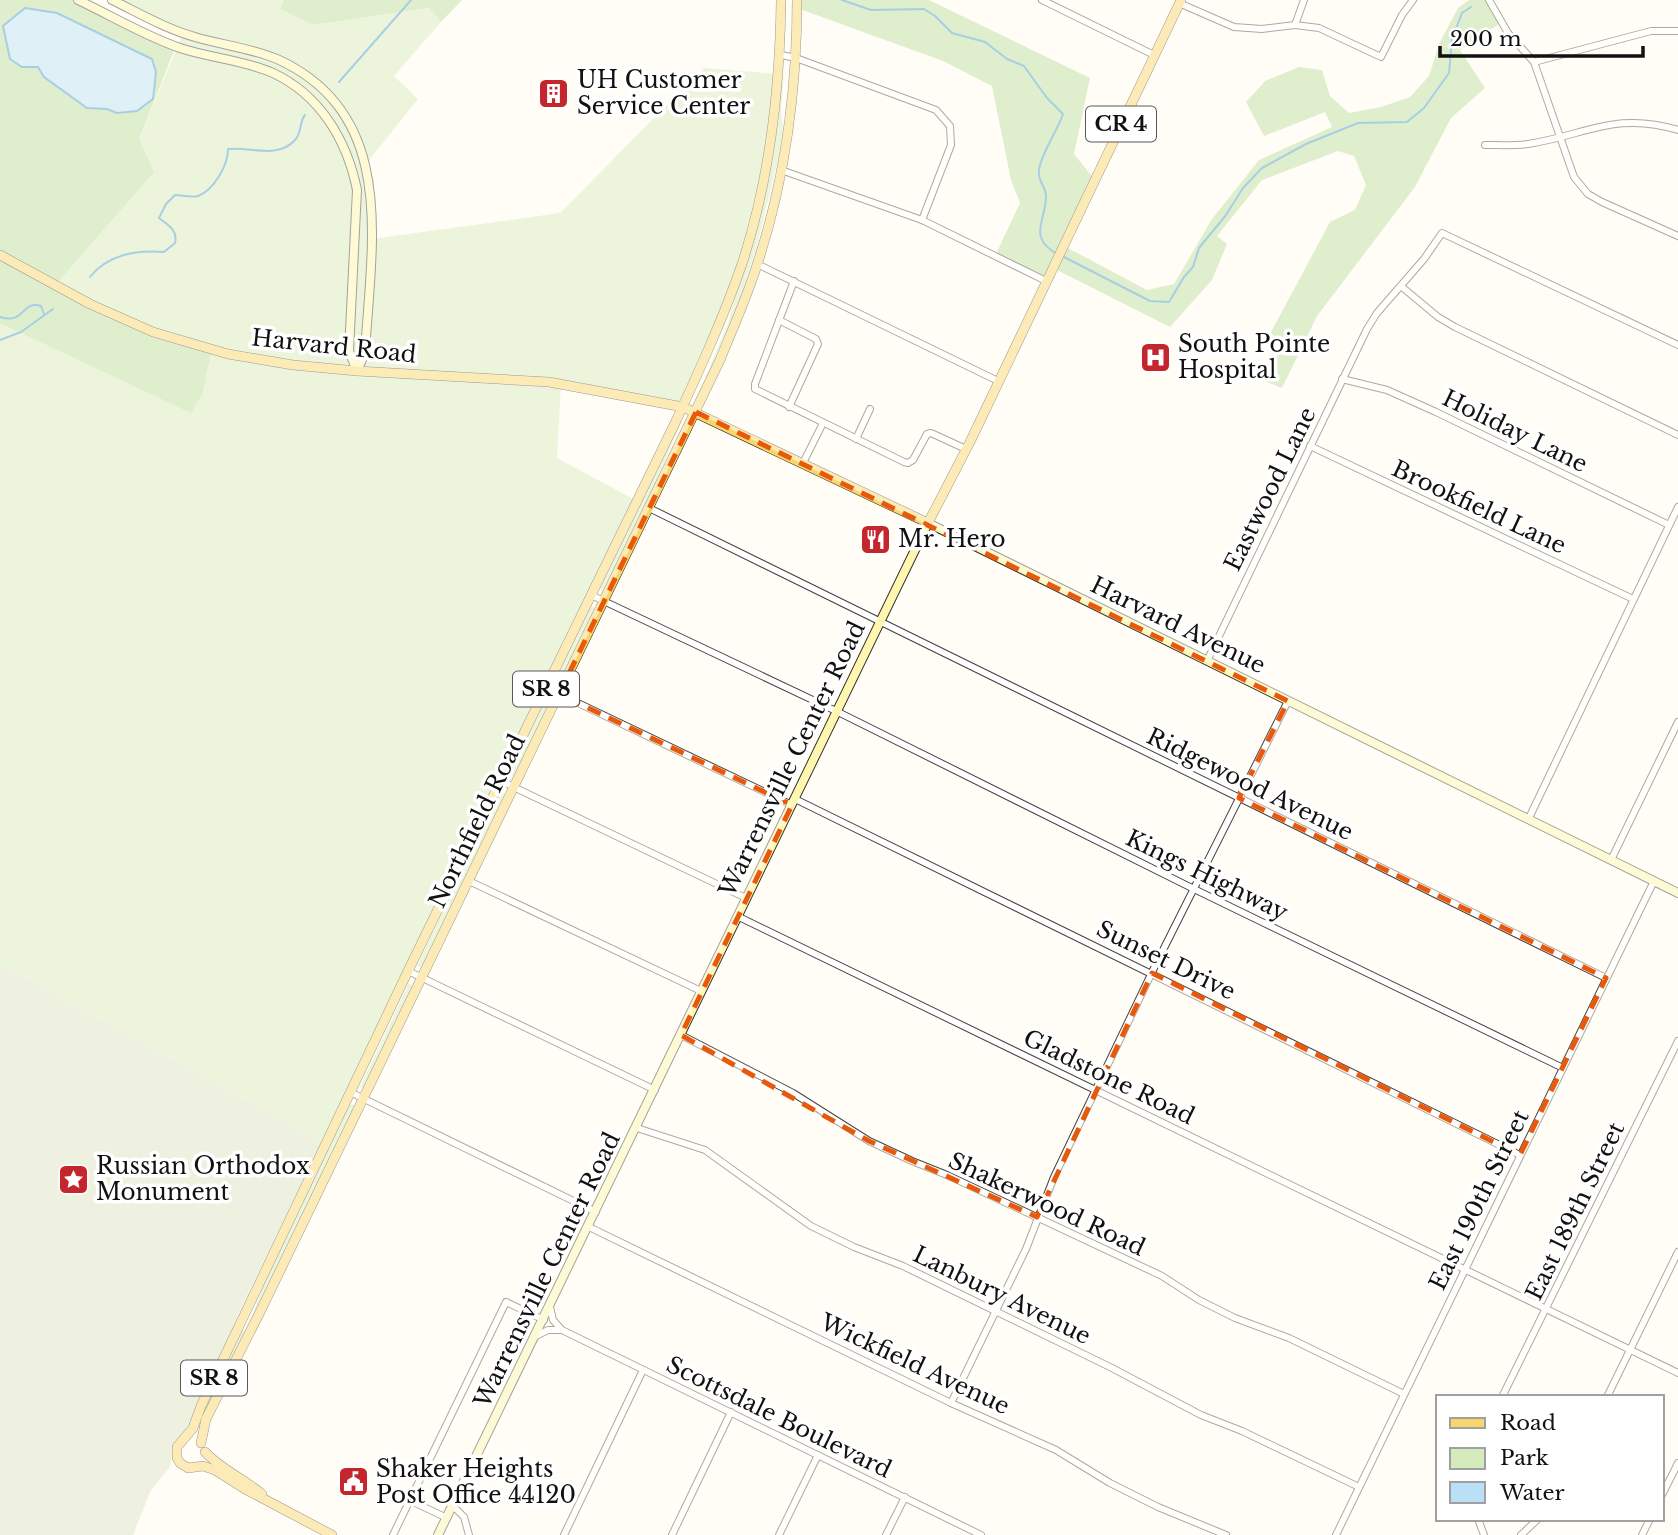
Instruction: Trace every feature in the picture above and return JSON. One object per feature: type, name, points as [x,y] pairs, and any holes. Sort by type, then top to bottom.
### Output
[{"type":"main road","points":[[78,0],[178,47],[273,74],[315,103],[331,122],[344,144],[352,166],[357,197],[349,351],[357,371]]},
{"type":"main road","points":[[112,0],[183,33],[277,59],[297,70],[331,100],[359,141],[372,196],[366,353],[357,371]]},
{"type":"main road","name":"Northfield Road","points":[[186,1439],[722,319],[750,237],[771,137],[781,55],[781,0]]},
{"type":"main road","name":"Northfield Road","points":[[203,1447],[206,1419],[364,1098],[725,348],[757,264],[781,170],[796,58],[797,0]]},
{"type":"main road","name":"Warrensville Center Road","points":[[438,1535],[637,1128],[836,711],[966,449],[1180,1]]},
{"type":"main road","name":"Harvard Road","points":[[0,255],[90,304],[153,332],[228,354],[293,365],[357,371],[549,382],[682,407]]},
{"type":"main road","name":"Harvard Avenue","points":[[682,407],[928,523],[1678,893]]},
{"type":"main road","points":[[186,1439],[195,1440],[203,1447],[204,1458],[197,1466]]},
{"type":"main road","name":"SR 8","points":[[186,1439],[177,1447],[178,1461],[188,1468],[197,1466],[215,1470],[332,1535]]},
{"type":"main road","name":"SR 8","points":[[203,1447],[215,1461],[274,1504]]},
{"type":"street","points":[[1042,0],[1154,55]]},
{"type":"street","points":[[1295,25],[1304,0]]},
{"type":"street","points":[[1180,1],[1234,27],[1262,29],[1295,25],[1333,33],[1381,57],[1402,15],[1413,0]]},
{"type":"street","points":[[1489,0],[1508,33],[1534,62],[1574,177],[1588,194],[1678,236]]},
{"type":"street","points":[[1534,62],[1651,31],[1678,31]]},
{"type":"street","points":[[178,47],[183,33]]},
{"type":"street","points":[[240,63],[243,49]]},
{"type":"street","points":[[781,55],[796,58],[936,110],[950,126],[951,145],[922,220]]},
{"type":"street","points":[[1485,145],[1530,144],[1606,124],[1633,122],[1678,130]]},
{"type":"street","points":[[781,170],[922,220],[1046,281]]},
{"type":"street","points":[[357,197],[372,196]]},
{"type":"street","name":"Eastwood Lane","points":[[1207,661],[1342,379],[1377,313],[1402,287],[1442,233],[1678,345]]},
{"type":"street","points":[[757,264],[998,381]]},
{"type":"street","points":[[794,281],[755,384],[758,392],[908,463],[913,460],[927,434],[932,433],[966,449]]},
{"type":"street","points":[[1402,287],[1438,317],[1455,327],[1678,435]]},
{"type":"street","points":[[779,320],[816,339],[818,344],[789,407]]},
{"type":"street","name":"Holiday Lane","points":[[1342,379],[1387,390],[1669,525]]},
{"type":"street","points":[[856,439],[870,409]]},
{"type":"street","points":[[803,463],[823,423]]},
{"type":"street","name":"Brookfield Lane","points":[[1310,446],[1633,599]]},
{"type":"street","points":[[1528,820],[1678,507]]},
{"type":"street","name":"Ridgewood Avenue","points":[[649,508],[1606,978]]},
{"type":"street","name":"Kings Highway","points":[[591,595],[836,711],[1563,1068]]},
{"type":"street","name":"Sunset Drive","points":[[559,694],[1152,973],[1520,1155]]},
{"type":"street","points":[[951,1403],[1026,1249],[1054,1177],[1288,701]]},
{"type":"street","points":[[1611,860],[1678,722]]},
{"type":"street","points":[[501,781],[746,898]]},
{"type":"street","points":[[469,881],[701,991]]},
{"type":"street","name":"East 190th Street","points":[[1336,1535],[1654,881]]},
{"type":"street","name":"Gladstone Road","points":[[737,916],[1678,1373]]},
{"type":"street","points":[[408,971],[655,1090]]},
{"type":"street","name":"Shakerwood Road","points":[[681,1035],[793,1093],[869,1141],[1162,1276],[1199,1300],[1235,1318],[1289,1338],[1404,1394]]},
{"type":"street","name":"East 189th Street","points":[[1503,1395],[1678,1041]]},
{"type":"street","points":[[350,1092],[596,1212]]},
{"type":"street","name":"Lanbury Avenue","points":[[637,1128],[705,1150],[811,1226],[1112,1367],[1200,1415],[1241,1431],[1359,1487]]},
{"type":"street","name":"Wickfield Avenue","points":[[589,1227],[951,1403],[1056,1450],[1146,1501],[1226,1535]]},
{"type":"street","points":[[1608,1395],[1678,1252]]},
{"type":"street","name":"Warrensville Center Road","points":[[393,1535],[506,1303],[544,1320]]},
{"type":"street","points":[[550,1307],[553,1320],[562,1330]]},
{"type":"street","points":[[536,1336],[548,1330],[562,1330]]},
{"type":"street","name":"Scottsdale Boulevard","points":[[562,1330],[981,1535]]},
{"type":"street","points":[[564,1535],[643,1370]]},
{"type":"street","points":[[672,1535],[731,1412]]},
{"type":"street","points":[[779,1535],[818,1455]]},
{"type":"street","points":[[1664,1491],[1678,1463]]},
{"type":"street","points":[[886,1535],[905,1497]]},
{"type":"street","points":[[409,1500],[447,1518]]},
{"type":"street","points":[[453,1506],[464,1517],[469,1535]]},
{"type":"street","points":[[1521,1535],[1536,1521]]},
{"type":"highlighted area","points":[[696,412],[1288,701],[1239,798],[1606,978],[1520,1155],[1152,973],[1037,1217],[869,1141],[681,1035],[792,805],[559,694]]},
{"type":"green space","points":[[0,0],[78,0],[176,46],[139,139],[154,172],[55,285],[90,304],[212,349],[202,395],[191,413],[0,323]],"holes":[[[57,13],[152,59],[153,99],[137,111],[117,113],[107,109],[87,108],[44,77],[38,67],[22,67],[10,59],[3,26]]]},
{"type":"green space","points":[[112,0],[284,0],[280,9],[313,25],[429,8],[441,22],[394,76],[418,99],[366,164],[372,239],[560,213],[704,68],[779,74],[776,111],[742,263],[683,407],[561,384],[557,458],[637,501],[590,607],[595,610],[515,776],[510,776],[510,773],[585,617],[577,612],[322,1141],[0,963],[0,279],[153,332],[55,285],[139,139],[183,33]]},
{"type":"green space","points":[[284,0],[462,0],[441,22],[429,8],[313,25],[280,9]]},
{"type":"green space","points":[[797,0],[929,0],[1090,78],[1074,154],[1095,180],[1064,246],[1147,290],[1174,284],[1212,219],[1259,160],[1332,127],[1325,112],[1264,136],[1246,102],[1265,81],[1299,67],[1322,70],[1330,96],[1349,113],[1381,107],[1410,97],[1429,76],[1440,42],[1458,8],[1469,0],[1490,0],[1502,22],[1460,50],[1485,88],[1451,118],[1415,187],[1317,316],[1282,388],[1262,380],[1275,348],[1270,334],[1330,222],[1355,210],[1366,185],[1354,156],[1338,151],[1262,180],[1217,236],[1227,244],[1212,280],[1170,327],[1053,268],[1046,281],[995,256],[1020,203],[1011,180],[992,86],[943,61],[797,8]]},
{"type":"green space","points":[[784,73],[781,110],[783,126],[779,155],[756,250],[741,296],[698,396],[728,323],[766,188]]},
{"type":"green space","points":[[687,409],[644,509],[603,592],[600,588]]},
{"type":"green space","points":[[504,792],[505,796],[422,968],[417,966],[500,793]]},
{"type":"green space","points":[[0,963],[322,1141],[240,1310],[190,1429],[174,1446],[170,1467],[151,1490],[133,1535],[0,1535]]},
{"type":"green space","points":[[409,983],[413,987],[363,1089],[360,1087]]},
{"type":"green space","points":[[350,1103],[355,1106],[254,1311],[267,1275]]},
{"type":"green space","points":[[241,1329],[245,1331],[202,1421],[199,1420]]},
{"type":"water","points":[[25,8],[57,13],[152,59],[156,72],[153,99],[137,111],[117,113],[107,109],[87,108],[44,77],[38,67],[22,67],[10,59],[3,26]]},
{"type":"waterway","points":[[339,82],[411,0]]},
{"type":"waterway","points":[[842,0],[871,10],[924,9],[952,33],[985,42],[1007,59],[1024,66],[1047,98],[1063,114],[1040,163],[1039,174],[1046,196],[1040,235],[1048,248],[1057,254]]},
{"type":"waterway","points":[[1062,256],[1150,301],[1169,302],[1193,267],[1199,248],[1226,215],[1243,188],[1262,168],[1306,144],[1358,123],[1407,122],[1424,108],[1449,73],[1452,39],[1462,13],[1471,7]]},
{"type":"waterway","points":[[90,277],[114,258],[144,252],[164,252],[175,243],[176,238],[172,228],[159,218],[166,204],[175,195],[195,197],[204,193],[215,183],[223,169],[228,149],[271,151],[288,146],[297,137],[305,115]]},
{"type":"waterway","points":[[0,317],[14,318],[35,305],[41,306],[44,314]]},
{"type":"waterway","points":[[0,340],[21,332],[53,309]]},
{"type":"place","name":"UH Customer Service Center","points":[[554,93]]},
{"type":"place","name":"South Pointe Hospital","points":[[1155,357]]},
{"type":"place","name":"Mr. Hero","points":[[875,539]]},
{"type":"place","name":"Russian Orthodox Monument","points":[[73,1179]]},
{"type":"place","name":"Shaker Heights Post Office 44120","points":[[353,1482]]}]
